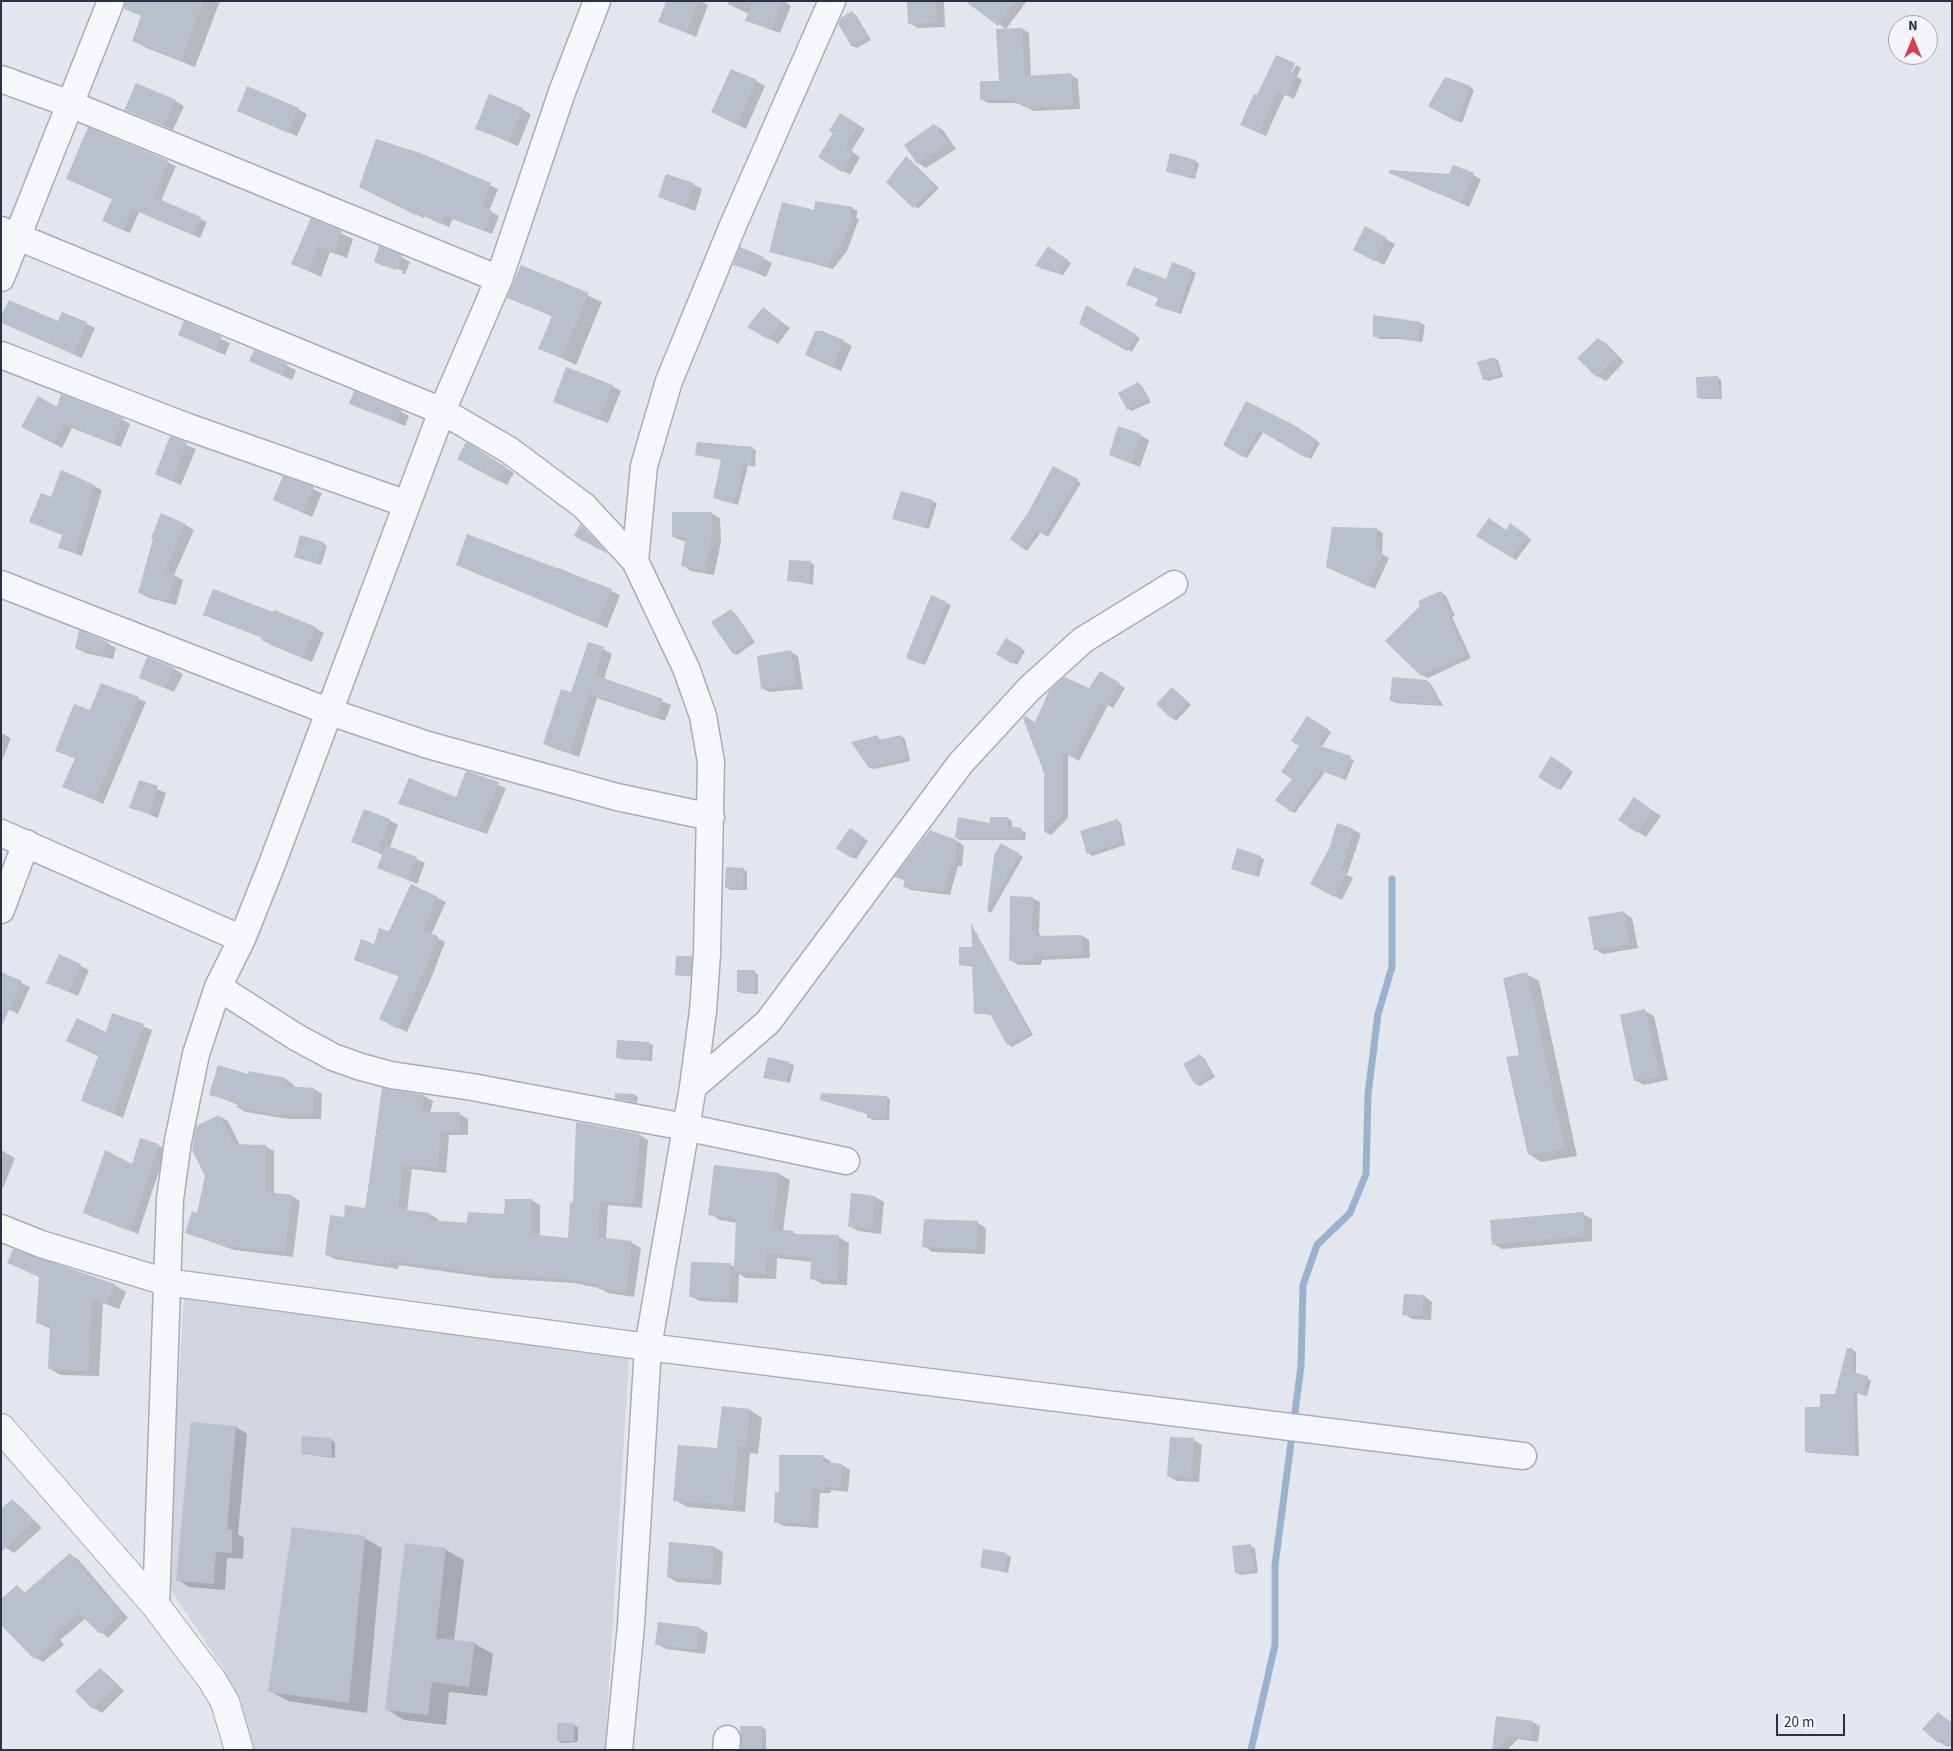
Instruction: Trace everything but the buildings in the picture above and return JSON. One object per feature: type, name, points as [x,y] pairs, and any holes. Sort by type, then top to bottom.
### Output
[{"type":"street","points":[[1,278],[9,233],[70,104],[111,1]]},
{"type":"street","points":[[156,1606],[170,1200],[178,1141],[196,1054],[218,987],[242,939],[330,712],[442,411],[499,279],[562,92],[597,1]]},
{"type":"street","points":[[635,561],[644,466],[669,381],[734,223],[832,1]]},
{"type":"street","points":[[1,79],[70,104],[499,279]]},
{"type":"street","points":[[9,233],[442,411],[509,450],[584,506],[635,561],[686,668],[703,716],[711,762],[707,954],[703,1011],[693,1087],[684,1127],[648,1347],[631,1625],[619,1750]]},
{"type":"street","points":[[1,354],[184,426],[407,504]]},
{"type":"street","points":[[1,584],[330,712],[428,746],[529,775],[617,797],[711,817]]},
{"type":"street","points":[[693,1087],[768,1022],[960,764],[1029,690],[1083,640],[1174,584]]},
{"type":"street","points":[[1,833],[242,939]]},
{"type":"street","points":[[1,910],[26,843]]},
{"type":"street","points":[[218,987],[296,1037],[333,1058],[361,1067],[684,1127],[846,1161]]},
{"type":"street","points":[[1,1228],[41,1244],[166,1282],[648,1347],[1523,1456]]},
{"type":"street","points":[[1,1428],[156,1606],[212,1680],[224,1702],[238,1750]]},
{"type":"shaded area","points":[[184,1299],[629,1357],[605,1750],[253,1750],[224,1669],[166,1583]]},
{"type":"waterway","points":[[1251,1750],[1275,1645],[1275,1565],[1301,1366],[1303,1285],[1317,1245],[1350,1213],[1366,1174],[1368,1094],[1378,1014],[1392,967],[1392,879]]}]
